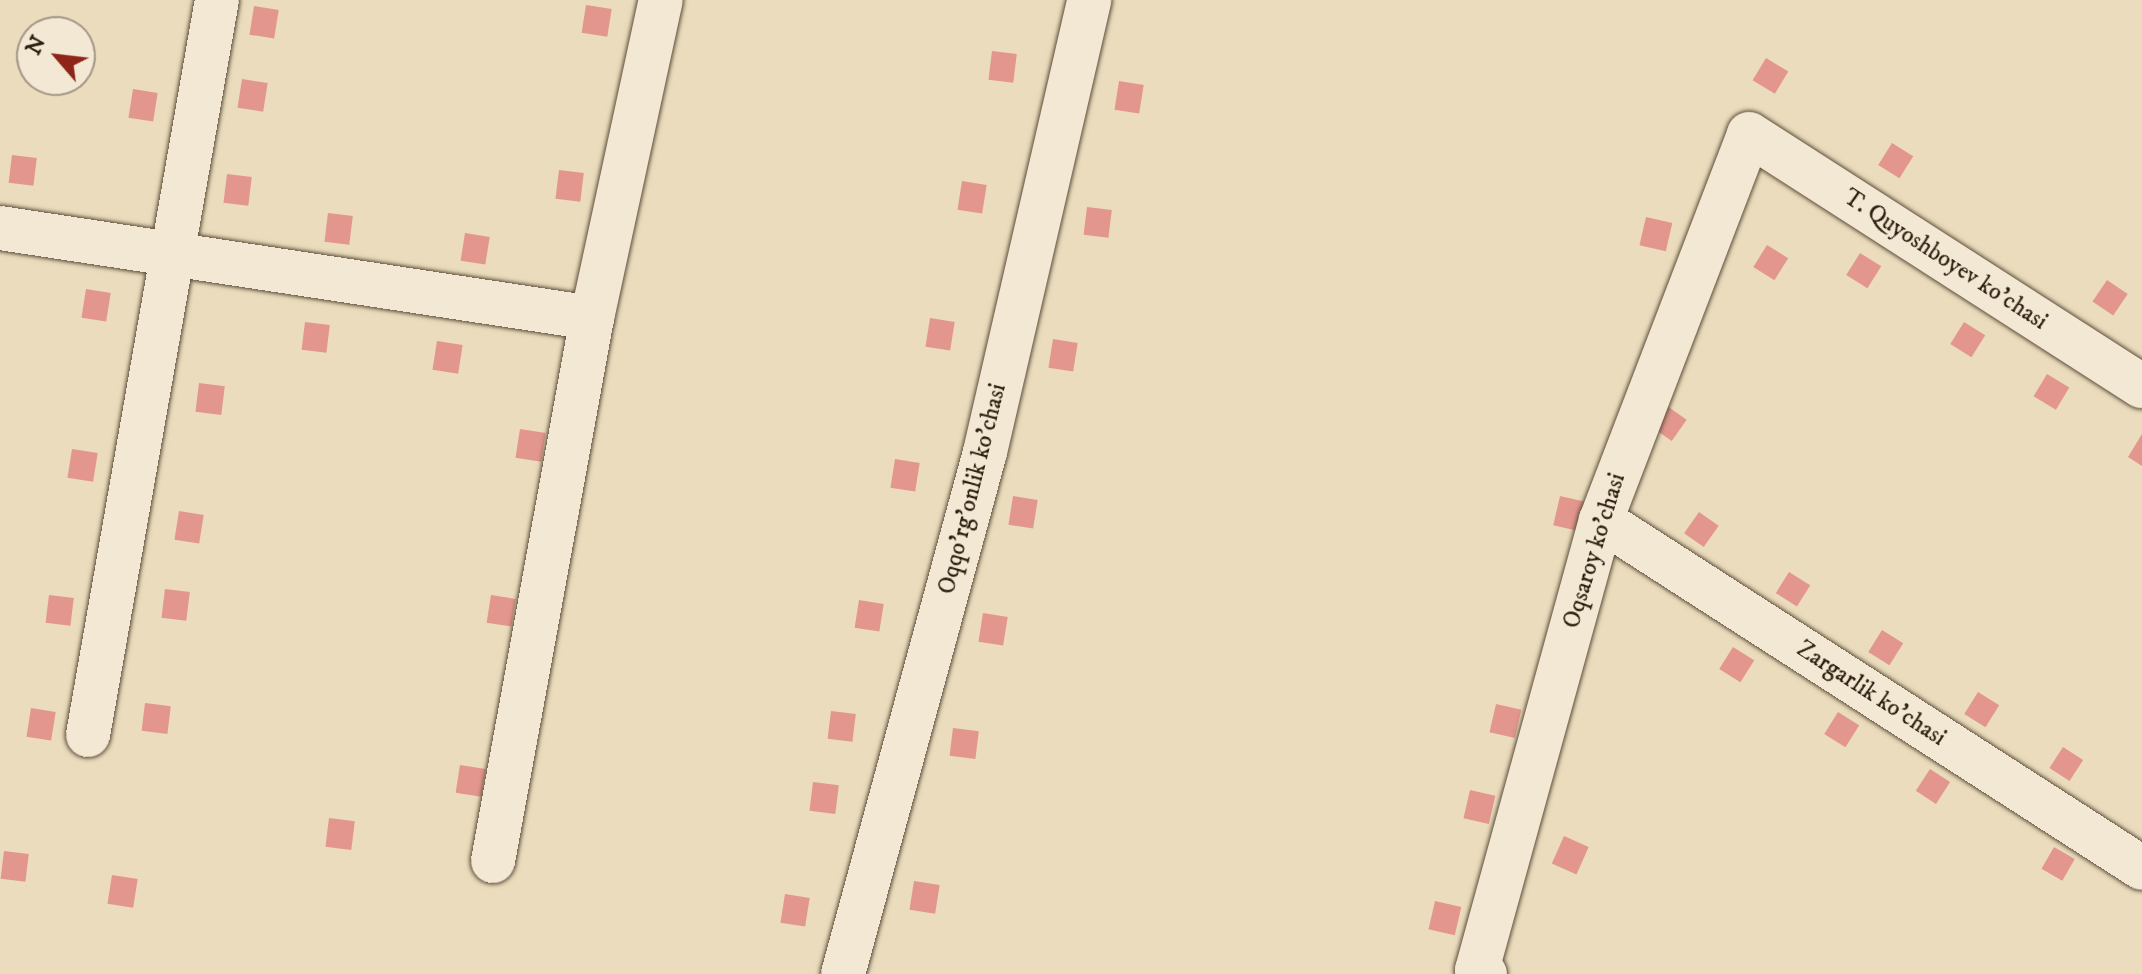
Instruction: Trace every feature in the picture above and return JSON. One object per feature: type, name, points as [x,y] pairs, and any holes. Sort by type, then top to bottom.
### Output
[{"type":"street","points":[[88,735],[217,0]]},
{"type":"street","points":[[493,861],[592,318],[661,0]]},
{"type":"street","name":"Oqqo'rg'onlik ko'chasi","points":[[843,974],[985,452],[1089,0]]},
{"type":"street","name":"T. Quyoshboyev ko'chasi","points":[[1749,134],[2142,386]]},
{"type":"street","name":"Oqsaroy ko'chasi","points":[[1485,974],[1477,970],[1601,520],[1749,134]]},
{"type":"street","points":[[0,228],[592,318]]},
{"type":"street","name":"Zargarlik ko'chasi","points":[[1601,520],[2142,868]]},
{"type":"building","points":[[586,5],[612,9],[607,37],[582,33]]},
{"type":"building","points":[[254,6],[279,10],[274,39],[249,35]]},
{"type":"building","points":[[992,51],[1017,54],[1013,83],[988,80]]},
{"type":"building","points":[[1766,58],[1788,71],[1775,94],[1753,80]]},
{"type":"building","points":[[242,79],[268,83],[263,112],[237,108]]},
{"type":"building","points":[[1119,81],[1144,85],[1139,114],[1114,110]]},
{"type":"building","points":[[133,89],[158,93],[153,122],[128,118]]},
{"type":"building","points":[[1892,143],[1913,156],[1899,178],[1878,165]]},
{"type":"building","points":[[12,155],[37,158],[33,186],[9,183]]},
{"type":"building","points":[[559,170],[584,173],[580,202],[555,199]]},
{"type":"building","points":[[227,174],[252,177],[248,206],[223,203]]},
{"type":"building","points":[[962,181],[987,185],[982,214],[957,210]]},
{"type":"building","points":[[1087,207],[1112,210],[1108,238],[1084,235]]},
{"type":"building","points":[[328,213],[353,216],[349,245],[324,242]]},
{"type":"building","points":[[1646,217],[1672,223],[1666,251],[1639,245]]},
{"type":"building","points":[[465,233],[490,237],[485,265],[461,261]]},
{"type":"building","points":[[1767,245],[1788,258],[1774,280],[1753,267]]},
{"type":"building","points":[[1860,253],[1881,266],[1867,288],[1846,275]]},
{"type":"building","points":[[2107,280],[2128,294],[2113,316],[2092,302]]},
{"type":"building","points":[[86,289],[111,293],[106,322],[81,318]]},
{"type":"building","points":[[930,318],[955,322],[950,351],[925,347]]},
{"type":"building","points":[[305,322],[330,325],[326,353],[302,350]]},
{"type":"building","points":[[1964,322],[1985,335],[1971,357],[1950,344]]},
{"type":"building","points":[[1053,339],[1078,343],[1073,372],[1048,368]]},
{"type":"building","points":[[437,341],[463,345],[458,374],[432,370]]},
{"type":"building","points":[[2047,374],[2069,387],[2056,410],[2034,396]]},
{"type":"building","points":[[199,383],[225,386],[221,415],[195,412]]},
{"type":"building","points":[[1667,406],[1687,420],[1672,441],[1652,427]]},
{"type":"building","points":[[520,429],[546,433],[541,462],[515,458]]},
{"type":"building","points":[[2142,434],[2142,466],[2128,457]]},
{"type":"building","points":[[72,449],[98,453],[93,482],[67,478]]},
{"type":"building","points":[[895,459],[920,463],[915,492],[890,488]]},
{"type":"building","points":[[1013,496],[1038,500],[1033,529],[1008,525]]},
{"type":"building","points":[[1560,496],[1586,502],[1580,531],[1553,525]]},
{"type":"building","points":[[179,511],[204,515],[199,544],[174,540]]},
{"type":"building","points":[[1699,512],[1719,526],[1704,547],[1684,533]]},
{"type":"building","points":[[1789,572],[1810,585],[1797,606],[1776,593]]},
{"type":"building","points":[[165,589],[190,592],[186,621],[161,618]]},
{"type":"building","points":[[49,595],[74,598],[70,626],[46,623]]},
{"type":"building","points":[[491,595],[516,599],[511,627],[487,623]]},
{"type":"building","points":[[859,600],[884,604],[879,632],[855,628]]},
{"type":"building","points":[[983,613],[1008,617],[1003,646],[978,642]]},
{"type":"building","points":[[1882,630],[1903,643],[1889,665],[1868,652]]},
{"type":"building","points":[[1733,647],[1754,660],[1740,682],[1719,669]]},
{"type":"building","points":[[1978,692],[1999,705],[1985,727],[1964,714]]},
{"type":"building","points":[[145,703],[171,706],[167,734],[142,731]]},
{"type":"building","points":[[1496,704],[1521,710],[1515,738],[1489,732]]},
{"type":"building","points":[[31,708],[56,712],[51,741],[26,737]]},
{"type":"building","points":[[831,711],[856,714],[852,742],[828,739]]},
{"type":"building","points":[[1838,712],[1859,725],[1845,747],[1824,734]]},
{"type":"building","points":[[953,728],[979,731],[975,759],[950,756]]},
{"type":"building","points":[[2063,747],[2083,760],[2070,781],[2049,768]]},
{"type":"building","points":[[460,765],[486,769],[481,797],[456,793]]},
{"type":"building","points":[[1930,769],[1950,782],[1936,804],[1916,791]]},
{"type":"building","points":[[813,782],[839,785],[835,814],[809,811]]},
{"type":"building","points":[[1470,790],[1495,796],[1489,824],[1463,818]]},
{"type":"building","points":[[329,818],[355,821],[351,850],[325,847]]},
{"type":"building","points":[[1564,836],[1589,847],[1576,874],[1552,863]]},
{"type":"building","points":[[2054,847],[2075,859],[2062,881],[2042,869]]},
{"type":"building","points":[[4,851],[29,854],[25,882],[1,879]]},
{"type":"building","points":[[112,875],[138,879],[133,908],[107,904]]},
{"type":"building","points":[[914,881],[940,885],[935,914],[909,910]]},
{"type":"building","points":[[785,894],[810,898],[805,927],[780,923]]},
{"type":"building","points":[[1435,901],[1461,907],[1455,935],[1428,929]]}]
